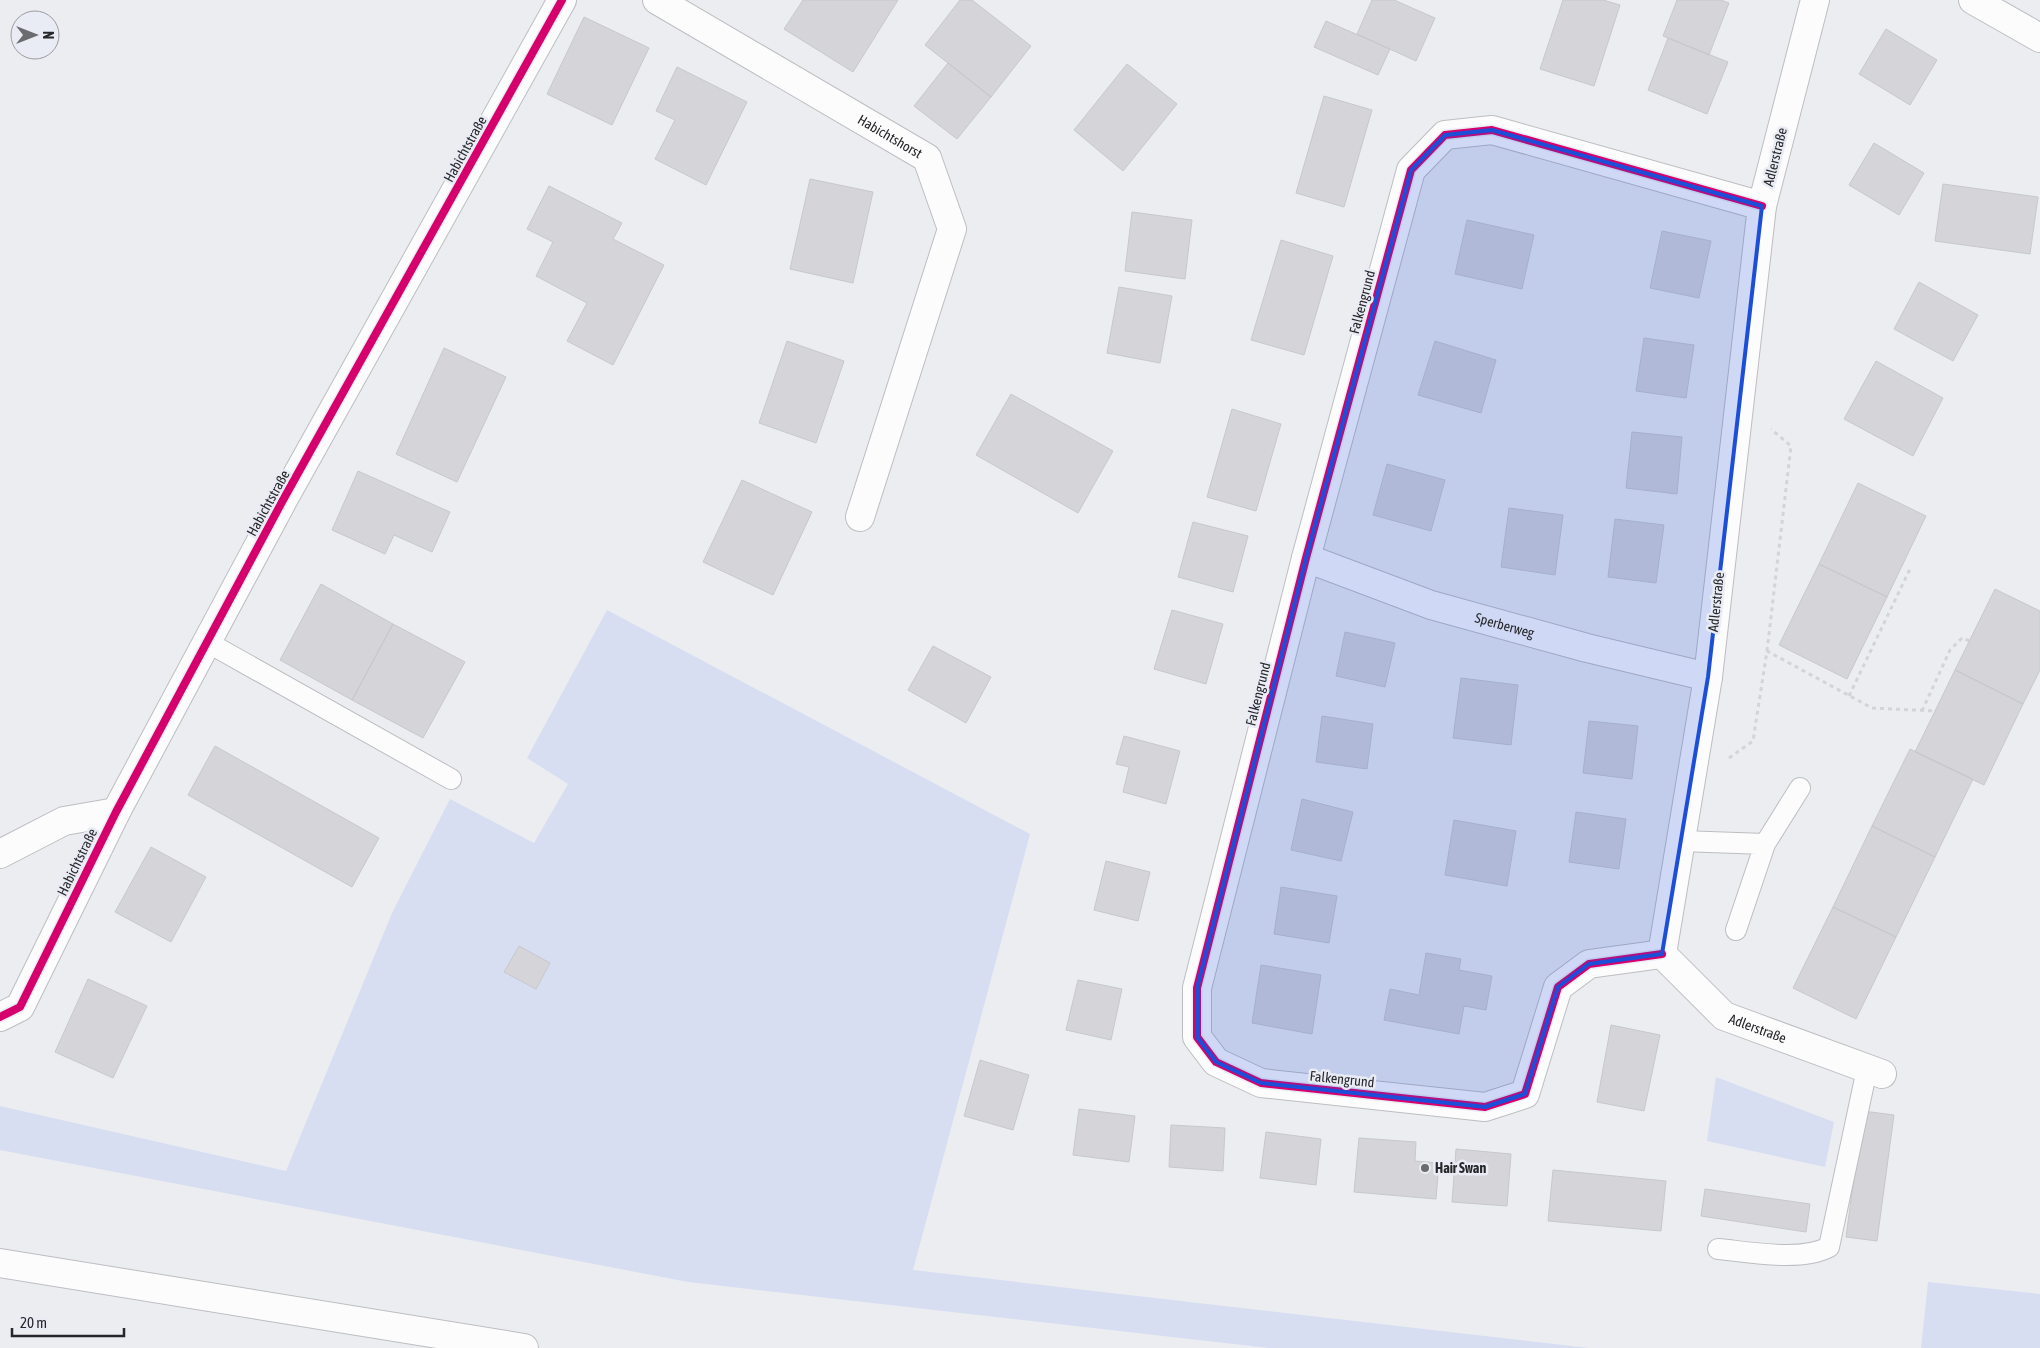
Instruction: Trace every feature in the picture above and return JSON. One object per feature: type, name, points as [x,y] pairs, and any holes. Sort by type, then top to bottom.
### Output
[{"type":"main road","name":"Habichtstraße","points":[[0,1017],[20,1007],[116,812],[283,500],[562,0]]},
{"type":"main road","name":"Habichtshorst","points":[[657,0],[928,158],[952,229],[860,517]]},
{"type":"main road","name":"Adlerstraße","points":[[1815,0],[1762,206],[1708,677],[1662,954],[1724,1016],[1874,1071]]},
{"type":"main road","points":[[1973,0],[2040,38]]},
{"type":"main road","name":"Falkengrund","points":[[1662,954],[1589,964],[1558,987],[1526,1094],[1485,1106],[1261,1082],[1216,1062],[1197,1037],[1196,988],[1306,558],[1412,170],[1445,135],[1492,130],[1762,206]]},
{"type":"main road","name":"Sperberweg","points":[[1306,558],[1431,605],[1587,648],[1708,677]]},
{"type":"main road","name":"Habichtstraße","points":[[0,854],[64,822],[116,812]]},
{"type":"main road","points":[[0,1263],[524,1348]]},
{"type":"lane","points":[[207,642],[452,779]]},
{"type":"lane","points":[[1736,930],[1765,844],[1800,788]]},
{"type":"lane","points":[[1681,841],[1765,844]]},
{"type":"lane","points":[[1718,1249],[1802,1256],[1820,1252],[1829,1247],[1874,1071]]},
{"type":"path","points":[[1694,763],[1717,766],[1754,741],[1767,650],[1791,446],[1739,403]]},
{"type":"path","points":[[1849,696],[1910,569]]},
{"type":"path","points":[[1922,711],[1950,650],[1962,638],[1970,641]]},
{"type":"path","points":[[1767,650],[1872,708],[1935,711]]},
{"type":"highlighted area","points":[[1492,130],[1762,206],[1708,677],[1662,954],[1589,964],[1558,987],[1525,1094],[1485,1107],[1261,1083],[1216,1062],[1197,1037],[1197,988],[1306,558],[1411,170],[1445,135]]},
{"type":"shaded area","points":[[607,610],[1030,834],[913,1270],[1589,1348],[1269,1348],[688,1282],[0,1150],[0,1106],[286,1171],[392,913],[450,799],[534,843],[568,784],[527,758]]},
{"type":"shaded area","points":[[1716,1077],[1834,1122],[1825,1167],[1707,1141]]},
{"type":"shaded area","points":[[1928,1282],[2040,1294],[2040,1348],[1921,1348]]},
{"type":"building","points":[[803,0],[898,0],[853,72],[784,29]]},
{"type":"building","points":[[960,0],[972,0],[1031,46],[991,97],[925,45]]},
{"type":"building","points":[[1372,0],[1394,0],[1435,18],[1416,61],[1357,34]]},
{"type":"building","points":[[1563,0],[1603,0],[1620,5],[1594,86],[1540,69]]},
{"type":"building","points":[[1677,0],[1721,0],[1729,3],[1709,55],[1663,36]]},
{"type":"building","points":[[584,17],[649,48],[612,125],[547,94]]},
{"type":"building","points":[[1326,21],[1390,49],[1378,75],[1314,47]]},
{"type":"building","points":[[1886,29],[1937,60],[1910,105],[1859,74]]},
{"type":"building","points":[[1668,38],[1728,62],[1707,114],[1648,90]]},
{"type":"building","points":[[948,63],[991,97],[957,139],[914,106]]},
{"type":"building","points":[[1127,64],[1177,104],[1123,171],[1074,130]]},
{"type":"building","points":[[677,67],[747,102],[706,185],[655,159],[675,120],[656,111]]},
{"type":"building","points":[[1324,96],[1372,110],[1344,207],[1296,193]]},
{"type":"building","points":[[1874,143],[1924,173],[1899,215],[1849,185]]},
{"type":"building","points":[[810,179],[873,192],[853,283],[790,269]]},
{"type":"building","points":[[1943,184],[2038,197],[2030,254],[1935,241]]},
{"type":"building","points":[[549,186],[622,223],[613,239],[664,265],[613,365],[567,341],[587,303],[536,276],[553,242],[527,229]]},
{"type":"building","points":[[1132,212],[1192,220],[1185,279],[1125,271]]},
{"type":"building","points":[[1467,220],[1534,235],[1522,289],[1455,274]]},
{"type":"building","points":[[1662,231],[1711,241],[1699,298],[1650,288]]},
{"type":"building","points":[[1281,240],[1333,256],[1304,355],[1251,340]]},
{"type":"building","points":[[1919,282],[1978,315],[1953,361],[1894,329]]},
{"type":"building","points":[[1119,287],[1172,296],[1160,363],[1107,353]]},
{"type":"building","points":[[1644,338],[1694,345],[1686,398],[1636,391]]},
{"type":"building","points":[[787,341],[844,361],[816,443],[759,423]]},
{"type":"building","points":[[1435,341],[1496,360],[1481,413],[1418,395]]},
{"type":"building","points":[[444,348],[506,377],[457,482],[396,454]]},
{"type":"building","points":[[1876,361],[1943,398],[1913,456],[1844,419]]},
{"type":"building","points":[[1011,394],[1113,451],[1078,513],[976,455]]},
{"type":"building","points":[[1232,409],[1281,424],[1256,511],[1207,497]]},
{"type":"building","points":[[1632,432],[1682,437],[1677,494],[1626,488]]},
{"type":"building","points":[[1387,464],[1445,480],[1431,531],[1373,515]]},
{"type":"building","points":[[358,471],[450,512],[432,552],[394,535],[385,554],[332,530]]},
{"type":"building","points":[[742,480],[812,512],[773,595],[703,562]]},
{"type":"building","points":[[1858,483],[1926,516],[1887,597],[1819,564]]},
{"type":"building","points":[[1509,508],[1563,515],[1555,575],[1501,567]]},
{"type":"building","points":[[1615,519],[1664,525],[1656,583],[1608,577]]},
{"type":"building","points":[[1193,522],[1248,536],[1233,592],[1178,577]]},
{"type":"building","points":[[1819,564],[1887,597],[1847,679],[1779,645]]},
{"type":"building","points":[[321,584],[393,624],[352,700],[280,660]]},
{"type":"building","points":[[1995,589],[2040,611],[2040,670],[2023,704],[1955,670]]},
{"type":"building","points":[[1172,610],[1223,624],[1206,684],[1154,669]]},
{"type":"building","points":[[393,624],[465,662],[423,738],[352,700]]},
{"type":"building","points":[[1345,632],[1395,643],[1385,687],[1336,676]]},
{"type":"building","points":[[933,646],[991,677],[966,723],[908,690]]},
{"type":"building","points":[[1955,670],[2023,704],[1984,785],[1915,752]]},
{"type":"building","points":[[1461,678],[1518,685],[1511,745],[1453,738]]},
{"type":"building","points":[[1322,716],[1373,724],[1367,769],[1316,762]]},
{"type":"building","points":[[1589,721],[1638,726],[1632,779],[1583,773]]},
{"type":"building","points":[[1124,736],[1180,751],[1166,804],[1123,792],[1129,767],[1116,764]]},
{"type":"building","points":[[215,746],[379,838],[352,887],[188,795]]},
{"type":"building","points":[[1910,749],[1973,779],[1935,857],[1872,826]]},
{"type":"building","points":[[1302,799],[1353,812],[1341,861],[1291,850]]},
{"type":"building","points":[[1576,812],[1626,819],[1619,869],[1569,862]]},
{"type":"building","points":[[1454,820],[1516,831],[1507,886],[1445,875]]},
{"type":"building","points":[[1872,826],[1935,857],[1896,937],[1833,907]]},
{"type":"building","points":[[151,847],[206,877],[171,942],[115,912]]},
{"type":"building","points":[[1106,861],[1150,872],[1138,921],[1094,910]]},
{"type":"building","points":[[1281,887],[1337,896],[1329,943],[1274,934]]},
{"type":"building","points":[[1833,907],[1896,937],[1856,1019],[1793,988]]},
{"type":"building","points":[[519,946],[550,963],[536,989],[504,972]]},
{"type":"building","points":[[1426,953],[1461,959],[1459,970],[1492,976],[1486,1010],[1464,1006],[1459,1034],[1384,1020],[1390,989],[1419,995]]},
{"type":"building","points":[[1261,965],[1321,975],[1312,1034],[1252,1023]]},
{"type":"building","points":[[88,979],[147,1006],[113,1078],[55,1052]]},
{"type":"building","points":[[1078,980],[1122,989],[1111,1040],[1066,1030]]},
{"type":"building","points":[[1611,1025],[1660,1035],[1644,1111],[1597,1102]]},
{"type":"building","points":[[980,1060],[1029,1075],[1013,1130],[964,1116]]},
{"type":"building","points":[[1079,1109],[1135,1116],[1129,1162],[1073,1155]]},
{"type":"building","points":[[1863,1111],[1894,1115],[1877,1241],[1846,1237]]},
{"type":"building","points":[[1171,1125],[1225,1128],[1223,1171],[1169,1167]]},
{"type":"building","points":[[1266,1132],[1321,1139],[1316,1185],[1260,1178]]},
{"type":"building","points":[[1359,1138],[1416,1142],[1415,1161],[1439,1163],[1436,1199],[1354,1192]]},
{"type":"building","points":[[1456,1149],[1511,1154],[1507,1206],[1452,1202]]},
{"type":"building","points":[[1553,1170],[1666,1181],[1661,1231],[1548,1221]]},
{"type":"building","points":[[1705,1189],[1810,1204],[1806,1232],[1701,1216]]},
{"type":"cycle path","points":[[0,1017],[20,1007],[116,812],[283,500],[562,0]]},
{"type":"cycle path","points":[[1662,954],[1589,964],[1558,987],[1525,1094],[1485,1107],[1261,1083],[1216,1062],[1197,1037],[1197,988],[1306,558],[1411,170],[1445,135],[1492,130],[1762,206]]},
{"type":"place","name":"Hair Swan","points":[[1425,1168]]}]
